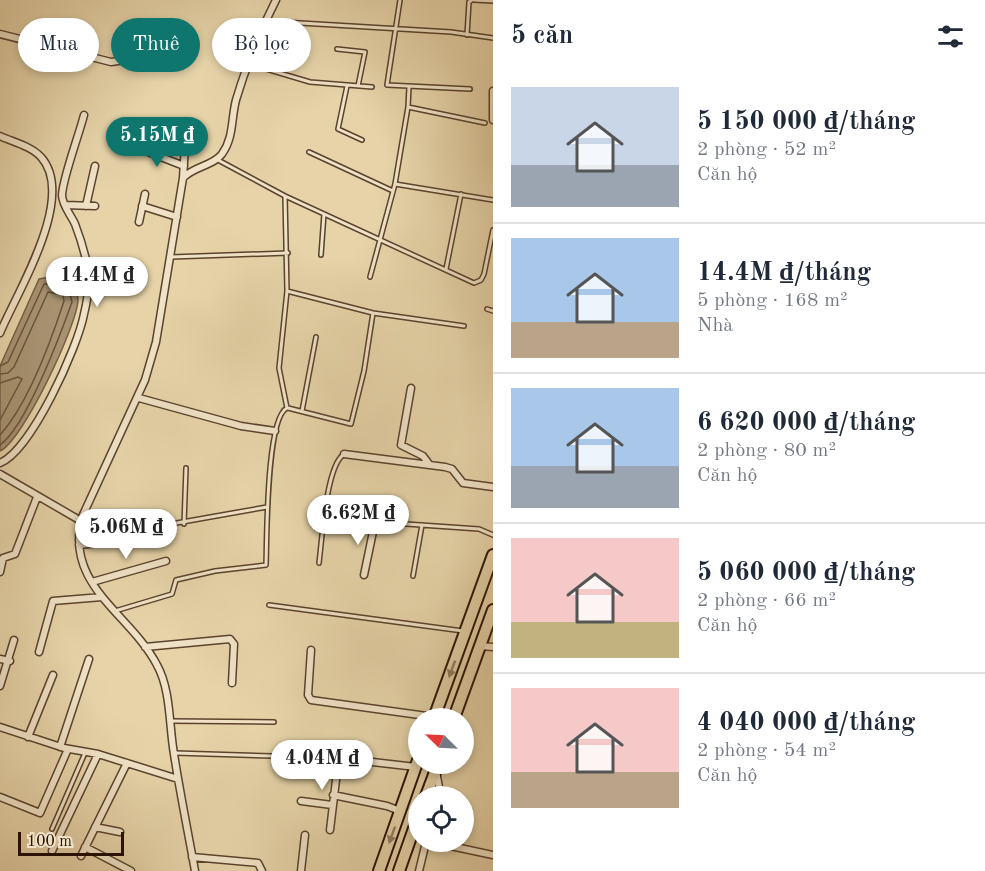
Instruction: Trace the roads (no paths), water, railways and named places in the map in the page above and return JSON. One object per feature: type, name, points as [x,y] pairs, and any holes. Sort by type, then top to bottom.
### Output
[{"type":"highway","points":[[438,708],[493,555]]},
{"type":"highway","points":[[458,708],[493,610]]},
{"type":"highway","points":[[378,871],[413,774]]},
{"type":"highway","points":[[399,871],[408,845]]},
{"type":"street","points":[[267,18],[276,0]]},
{"type":"street","points":[[0,34],[111,62]]},
{"type":"street","points":[[183,178],[194,169],[218,159],[230,141],[236,103],[246,72]]},
{"type":"street","points":[[493,91],[493,120]]},
{"type":"street","points":[[0,463],[13,456],[48,400],[72,353],[84,316],[88,286],[87,265],[81,240],[62,194],[84,115]]},
{"type":"street","points":[[0,136],[35,151],[43,159],[52,184],[50,209],[42,240],[2,321],[0,333]]},
{"type":"street","points":[[185,146],[183,178],[156,342],[139,398],[81,520],[79,545],[82,564],[92,582],[113,612],[156,662],[164,682],[173,753],[195,871]]},
{"type":"street","points":[[138,148],[184,166]]},
{"type":"street","points":[[86,206],[95,166]]},
{"type":"street","points":[[139,222],[145,194]]},
{"type":"street","points":[[65,205],[95,206]]},
{"type":"street","points":[[142,206],[177,217]]},
{"type":"street","points":[[411,388],[401,445],[423,456],[429,464]]},
{"type":"street","points":[[139,398],[242,426],[275,431]]},
{"type":"street","points":[[344,454],[452,469],[463,483],[493,488]]},
{"type":"street","points":[[0,474],[36,497],[81,520]]},
{"type":"street","points":[[0,572],[5,555],[12,557],[15,554],[36,497]]},
{"type":"street","points":[[351,523],[375,522],[364,575]]},
{"type":"street","points":[[79,545],[110,542]]},
{"type":"street","points":[[92,582],[166,561]]},
{"type":"street","points":[[39,652],[55,600],[102,597]]},
{"type":"street","points":[[145,647],[230,639],[234,644],[232,683]]},
{"type":"street","points":[[0,686],[10,661],[14,640]]},
{"type":"street","points":[[480,645],[493,647]]},
{"type":"street","points":[[311,650],[309,698],[408,714]]},
{"type":"street","points":[[0,659],[10,661]]},
{"type":"street","points":[[60,747],[89,659]]},
{"type":"street","points":[[28,736],[53,675]]},
{"type":"street","points":[[0,727],[60,747],[98,754],[178,779]]},
{"type":"street","points":[[0,797],[40,813],[68,749]]},
{"type":"street","points":[[320,749],[339,755],[408,763]]},
{"type":"street","points":[[52,850],[98,754]]},
{"type":"street","points":[[330,830],[339,755]]},
{"type":"street","points":[[81,856],[127,763]]},
{"type":"street","points":[[333,795],[387,806],[400,811]]},
{"type":"street","points":[[301,801],[332,805]]},
{"type":"street","points":[[95,827],[120,832]]},
{"type":"street","points":[[301,871],[305,835]]},
{"type":"street","points":[[85,847],[131,871]]},
{"type":"street","points":[[474,851],[493,855]]},
{"type":"street","points":[[419,871],[424,852]]},
{"type":"street","points":[[192,857],[258,862],[262,871]]},
{"type":"lane","points":[[400,0],[387,85],[470,89]]},
{"type":"lane","points":[[466,35],[469,2],[473,0],[493,2]]},
{"type":"lane","points":[[311,24],[493,38]]},
{"type":"lane","points":[[338,49],[365,52],[358,86]]},
{"type":"lane","points":[[275,72],[304,81],[372,87]]},
{"type":"lane","points":[[348,86],[338,129],[362,140]]},
{"type":"lane","points":[[370,277],[395,184],[408,107],[409,87]]},
{"type":"lane","points":[[408,107],[485,123]]},
{"type":"lane","points":[[309,152],[393,191]]},
{"type":"lane","points":[[218,159],[285,196],[474,283],[480,280],[493,230]]},
{"type":"lane","points":[[395,184],[493,200]]},
{"type":"lane","points":[[446,269],[461,195]]},
{"type":"lane","points":[[285,196],[287,291],[279,368],[287,408]]},
{"type":"lane","points":[[321,255],[324,214]]},
{"type":"lane","points":[[171,257],[288,253]]},
{"type":"lane","points":[[287,291],[373,313],[464,326]]},
{"type":"lane","points":[[487,309],[493,311]]},
{"type":"lane","points":[[287,408],[351,424],[364,371],[373,313]]},
{"type":"lane","points":[[302,411],[316,337]]},
{"type":"lane","points":[[113,612],[172,594],[176,579],[215,571],[267,565],[267,507],[275,431],[281,413],[287,408]]},
{"type":"lane","points":[[319,562],[333,476],[339,458],[344,454]]},
{"type":"lane","points":[[184,524],[186,468]]},
{"type":"lane","points":[[154,527],[184,524],[267,507]]},
{"type":"lane","points":[[375,522],[479,529],[493,535]]},
{"type":"lane","points":[[413,576],[422,525]]},
{"type":"lane","points":[[268,605],[465,632]]},
{"type":"lane","points":[[169,721],[274,722]]},
{"type":"lane","points":[[52,829],[86,752]]},
{"type":"lane","points":[[173,753],[272,756]]},
{"type":"water","points":[[50,277],[67,281],[75,287],[78,300],[75,314],[59,357],[34,406],[10,443],[0,451],[0,366],[39,279]]}]
